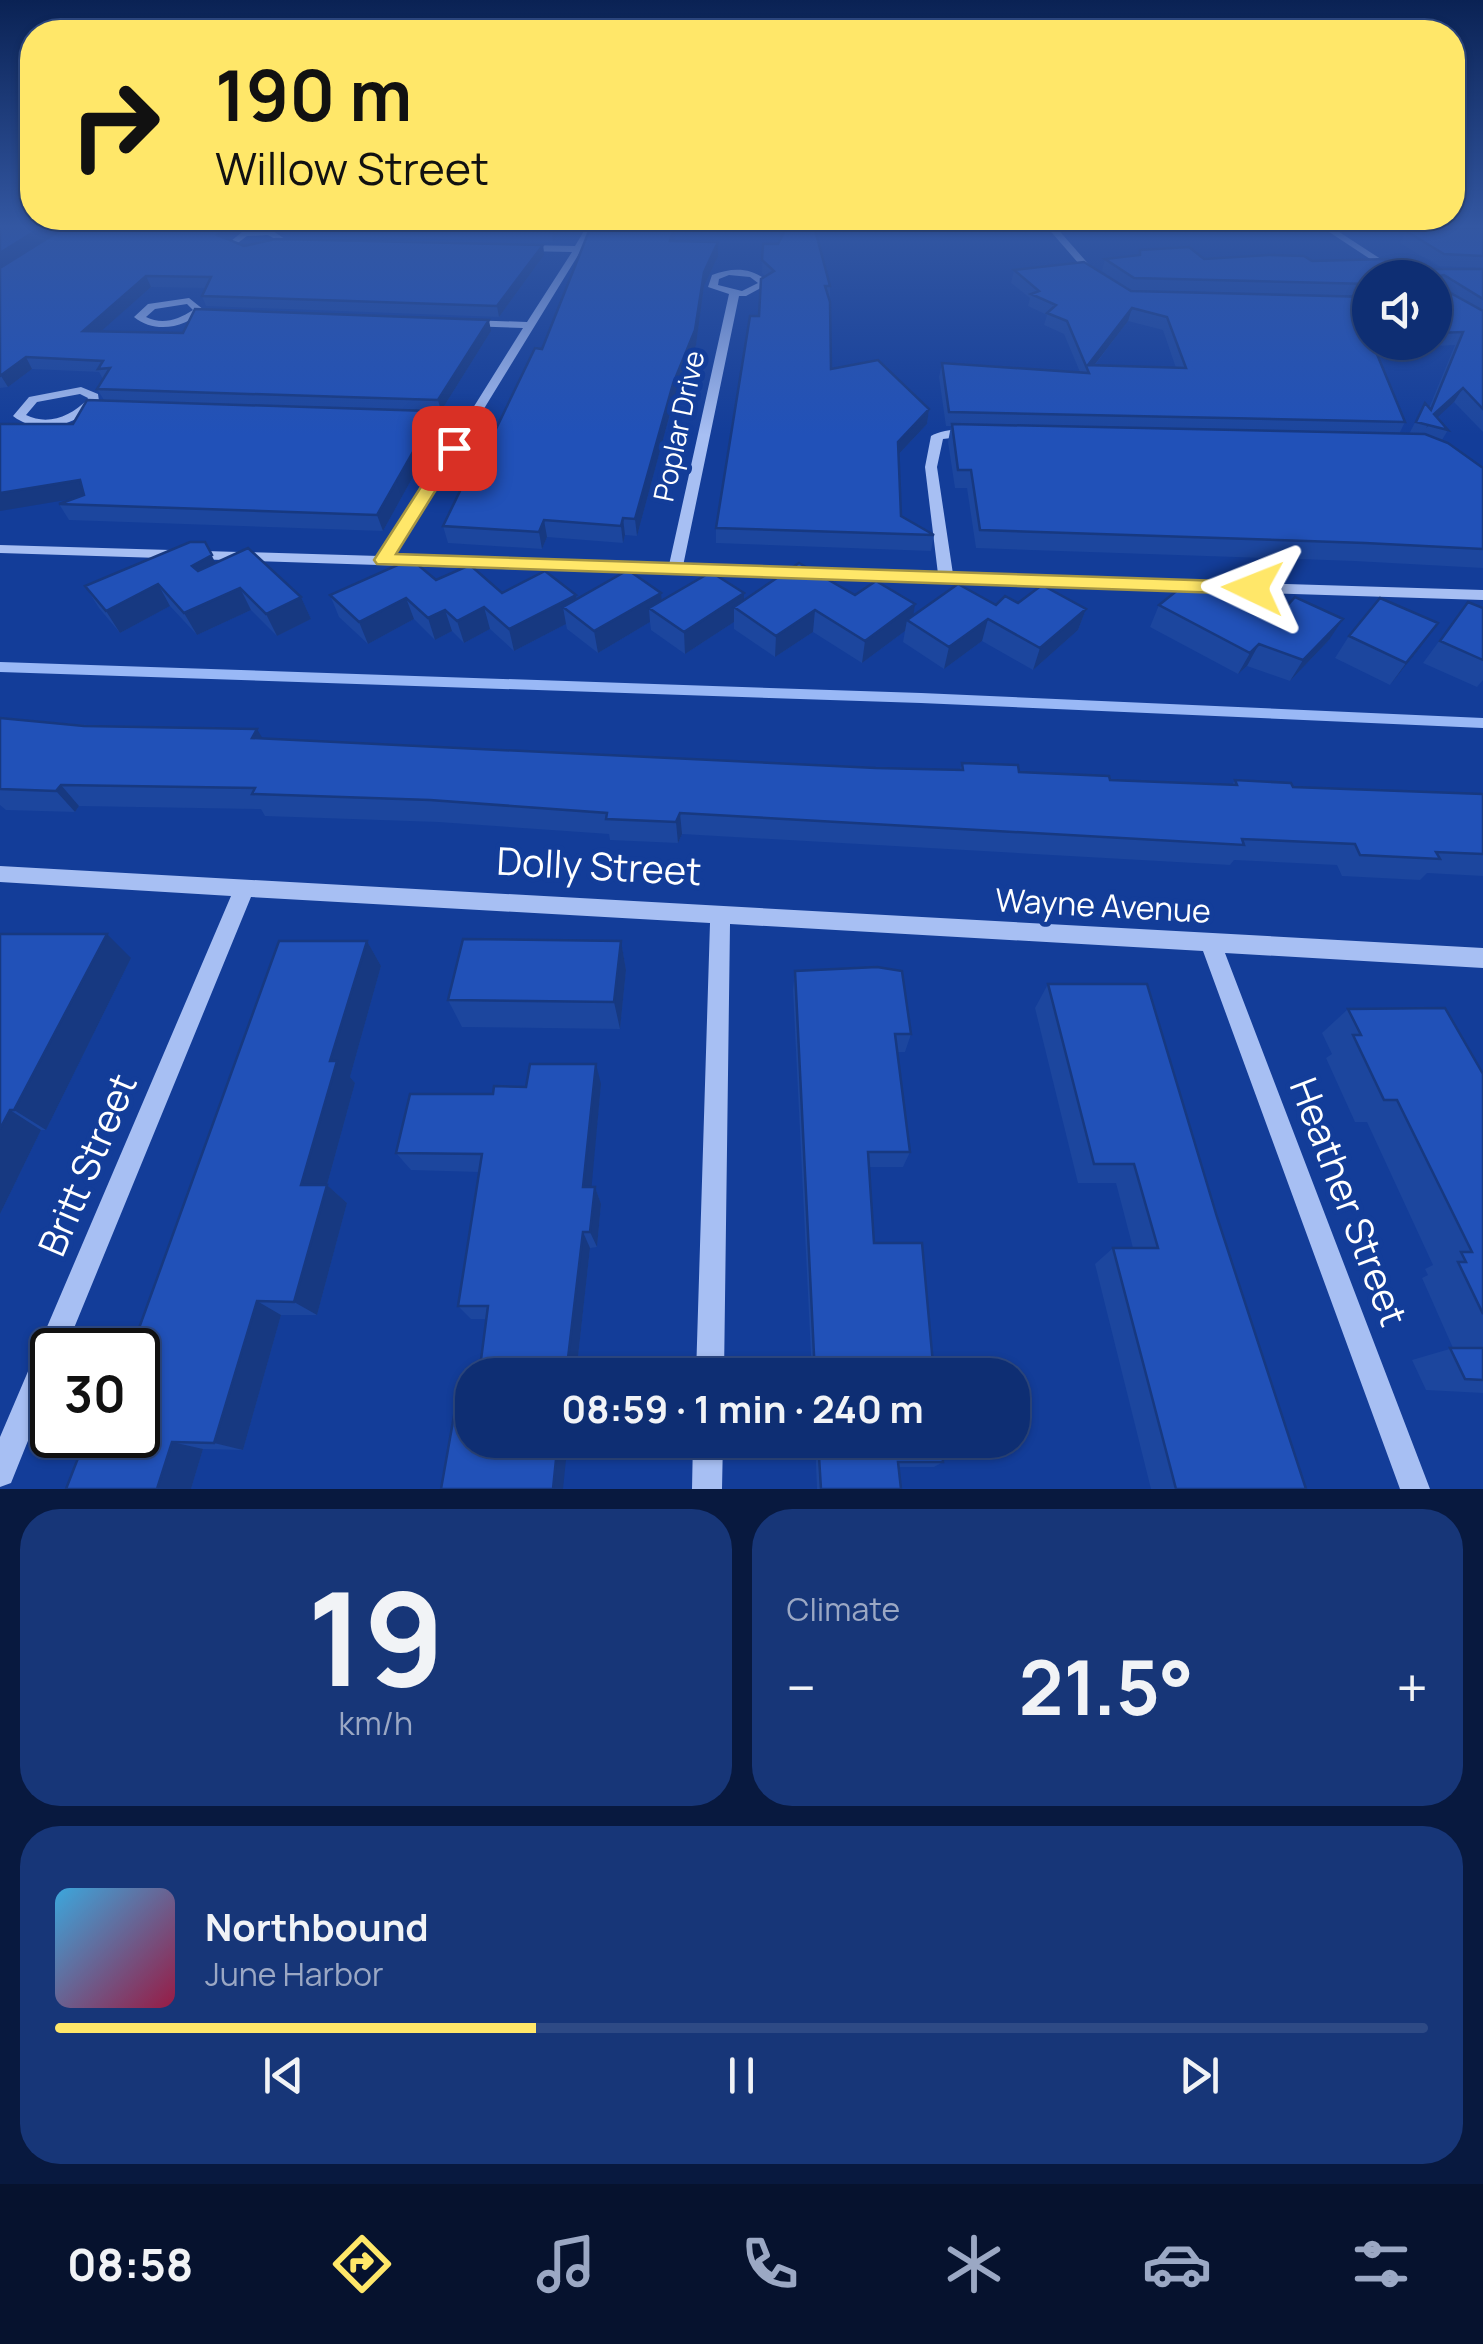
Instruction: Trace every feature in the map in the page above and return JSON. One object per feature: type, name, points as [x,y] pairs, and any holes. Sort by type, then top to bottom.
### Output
[{"type":"street","points":[[384,560],[549,295]]},
{"type":"street","name":"Poplar Drive","points":[[675,569],[734,295]]},
{"type":"street","points":[[196,314],[199,306],[195,303],[171,301],[145,310],[139,318],[146,323],[162,324],[196,314],[216,314]]},
{"type":"street","points":[[452,322],[531,325]]},
{"type":"street","points":[[90,407],[94,396],[89,392],[57,391],[24,404],[19,416],[28,422],[49,423],[90,407],[108,408]]},
{"type":"street","points":[[395,417],[471,420]]},
{"type":"street","points":[[946,578],[931,467],[937,436],[985,432]]},
{"type":"street","points":[[0,549],[1483,595]]},
{"type":"street","name":"Dolly Street","points":[[6,874],[720,914],[710,1358]]},
{"type":"street","name":"Britt Street","points":[[0,1472],[244,887]]},
{"type":"street","name":"Wayne Avenue","points":[[720,914],[1483,958]]},
{"type":"street","name":"Heather Street","points":[[1210,942],[1415,1489]]},
{"type":"street","points":[[707,1489],[708,1458]]},
{"type":"building","points":[[0,295],[124,295],[83,331],[183,333],[195,309],[489,320],[438,400],[97,389],[110,368],[98,369],[103,361],[26,357],[0,376]]},
{"type":"building","points":[[202,295],[505,295],[497,306]]},
{"type":"building","points":[[563,295],[700,295],[695,330],[673,384],[635,519],[623,518],[621,526],[544,520],[539,532],[443,526],[461,489],[467,489],[535,348],[542,349]]},
{"type":"building","points":[[760,295],[828,295],[831,369],[878,360],[929,409],[898,442],[901,516],[934,535],[716,528],[750,316],[759,316]]},
{"type":"building","points":[[1034,295],[1352,297],[1352,360],[1379,360],[1405,422],[949,412],[942,363],[1089,373],[1067,321],[1047,313],[1056,305]],"holes":[[[1132,308],[1167,317],[1186,368],[1088,365]]]},
{"type":"building","points":[[1452,295],[1483,311],[1483,409],[1463,388],[1434,414],[1448,430],[1416,422],[1425,403],[1431,410],[1463,332],[1452,332]]},
{"type":"building","points":[[87,400],[429,411],[422,422],[430,422],[377,515],[59,504],[84,495],[80,480],[0,493],[0,424],[73,424]]},
{"type":"building","points":[[952,424],[1425,434],[1448,443],[1483,468],[1483,549],[980,530],[971,470],[958,470]]},
{"type":"building","points":[[190,542],[205,542],[212,555],[192,566],[198,571],[248,548],[301,597],[266,614],[240,588],[184,613],[158,584],[106,611],[85,586]]},
{"type":"building","points":[[411,559],[436,580],[470,565],[502,593],[545,571],[576,595],[509,629],[484,607],[457,621],[445,610],[428,618],[406,598],[359,622],[330,595]]},
{"type":"building","points":[[799,563],[855,595],[876,581],[915,604],[865,641],[815,610],[776,636],[734,607]]},
{"type":"building","points":[[628,570],[661,593],[594,631],[563,607]]},
{"type":"building","points":[[711,572],[744,593],[684,632],[649,608]]},
{"type":"building","points":[[1189,581],[1221,597],[1228,591],[1278,616],[1295,597],[1343,619],[1303,660],[1259,644],[1250,653],[1159,605]]},
{"type":"building","points":[[958,584],[996,605],[1005,596],[1018,603],[1042,585],[1086,609],[1040,648],[988,619],[949,647],[907,620]]},
{"type":"building","points":[[1380,598],[1438,623],[1406,663],[1349,636]]},
{"type":"building","points":[[1468,602],[1483,608],[1483,660],[1440,641]]},
{"type":"building","points":[[0,718],[84,726],[257,729],[252,738],[876,768],[963,770],[962,763],[1018,765],[1019,772],[1109,776],[1110,780],[1237,785],[1235,780],[1291,783],[1293,787],[1483,794],[1483,854],[1436,852],[1440,859],[1360,855],[1355,844],[1242,839],[1244,845],[680,813],[676,822],[606,819],[607,813],[430,800],[252,794],[255,788],[61,785],[56,791],[0,789]]},
{"type":"building","points":[[0,934],[107,934],[14,1110],[10,1110],[0,1129]]},
{"type":"building","points":[[463,939],[621,941],[614,1002],[448,1000]]},
{"type":"building","points":[[279,941],[367,941],[330,1061],[337,1061],[301,1185],[327,1185],[294,1302],[257,1301],[214,1443],[172,1442],[157,1489],[66,1489],[78,1458],[160,1458],[160,1328],[139,1328]]},
{"type":"building","points":[[877,967],[902,971],[911,1034],[895,1034],[910,1152],[868,1152],[874,1243],[922,1243],[932,1358],[814,1358],[795,971]]},
{"type":"building","points":[[1048,984],[1147,984],[1217,1217],[1306,1489],[1176,1489],[1113,1248],[1158,1248],[1134,1164],[1094,1164]]},
{"type":"building","points":[[1445,1008],[1483,1074],[1483,1314],[1458,1262],[1466,1262],[1461,1252],[1472,1252],[1397,1100],[1384,1100],[1353,1035],[1361,1035],[1348,1009]]},
{"type":"building","points":[[530,1064],[596,1064],[583,1187],[595,1187],[590,1232],[583,1232],[568,1358],[481,1358],[488,1306],[458,1306],[482,1154],[396,1153],[410,1094],[493,1094],[494,1086],[526,1087]]},
{"type":"building","points":[[1450,1348],[1483,1348],[1483,1380],[1465,1379]]},
{"type":"building","points":[[455,1410],[455,1458],[556,1458],[553,1489],[441,1489]]},
{"type":"building","points":[[819,1458],[943,1458],[943,1462],[898,1462],[901,1489],[821,1489]]},
{"type":"waterway","points":[[0,667],[921,698],[1483,723]]},
{"type":"route","points":[[454,448],[384,560],[1253,588]]}]
